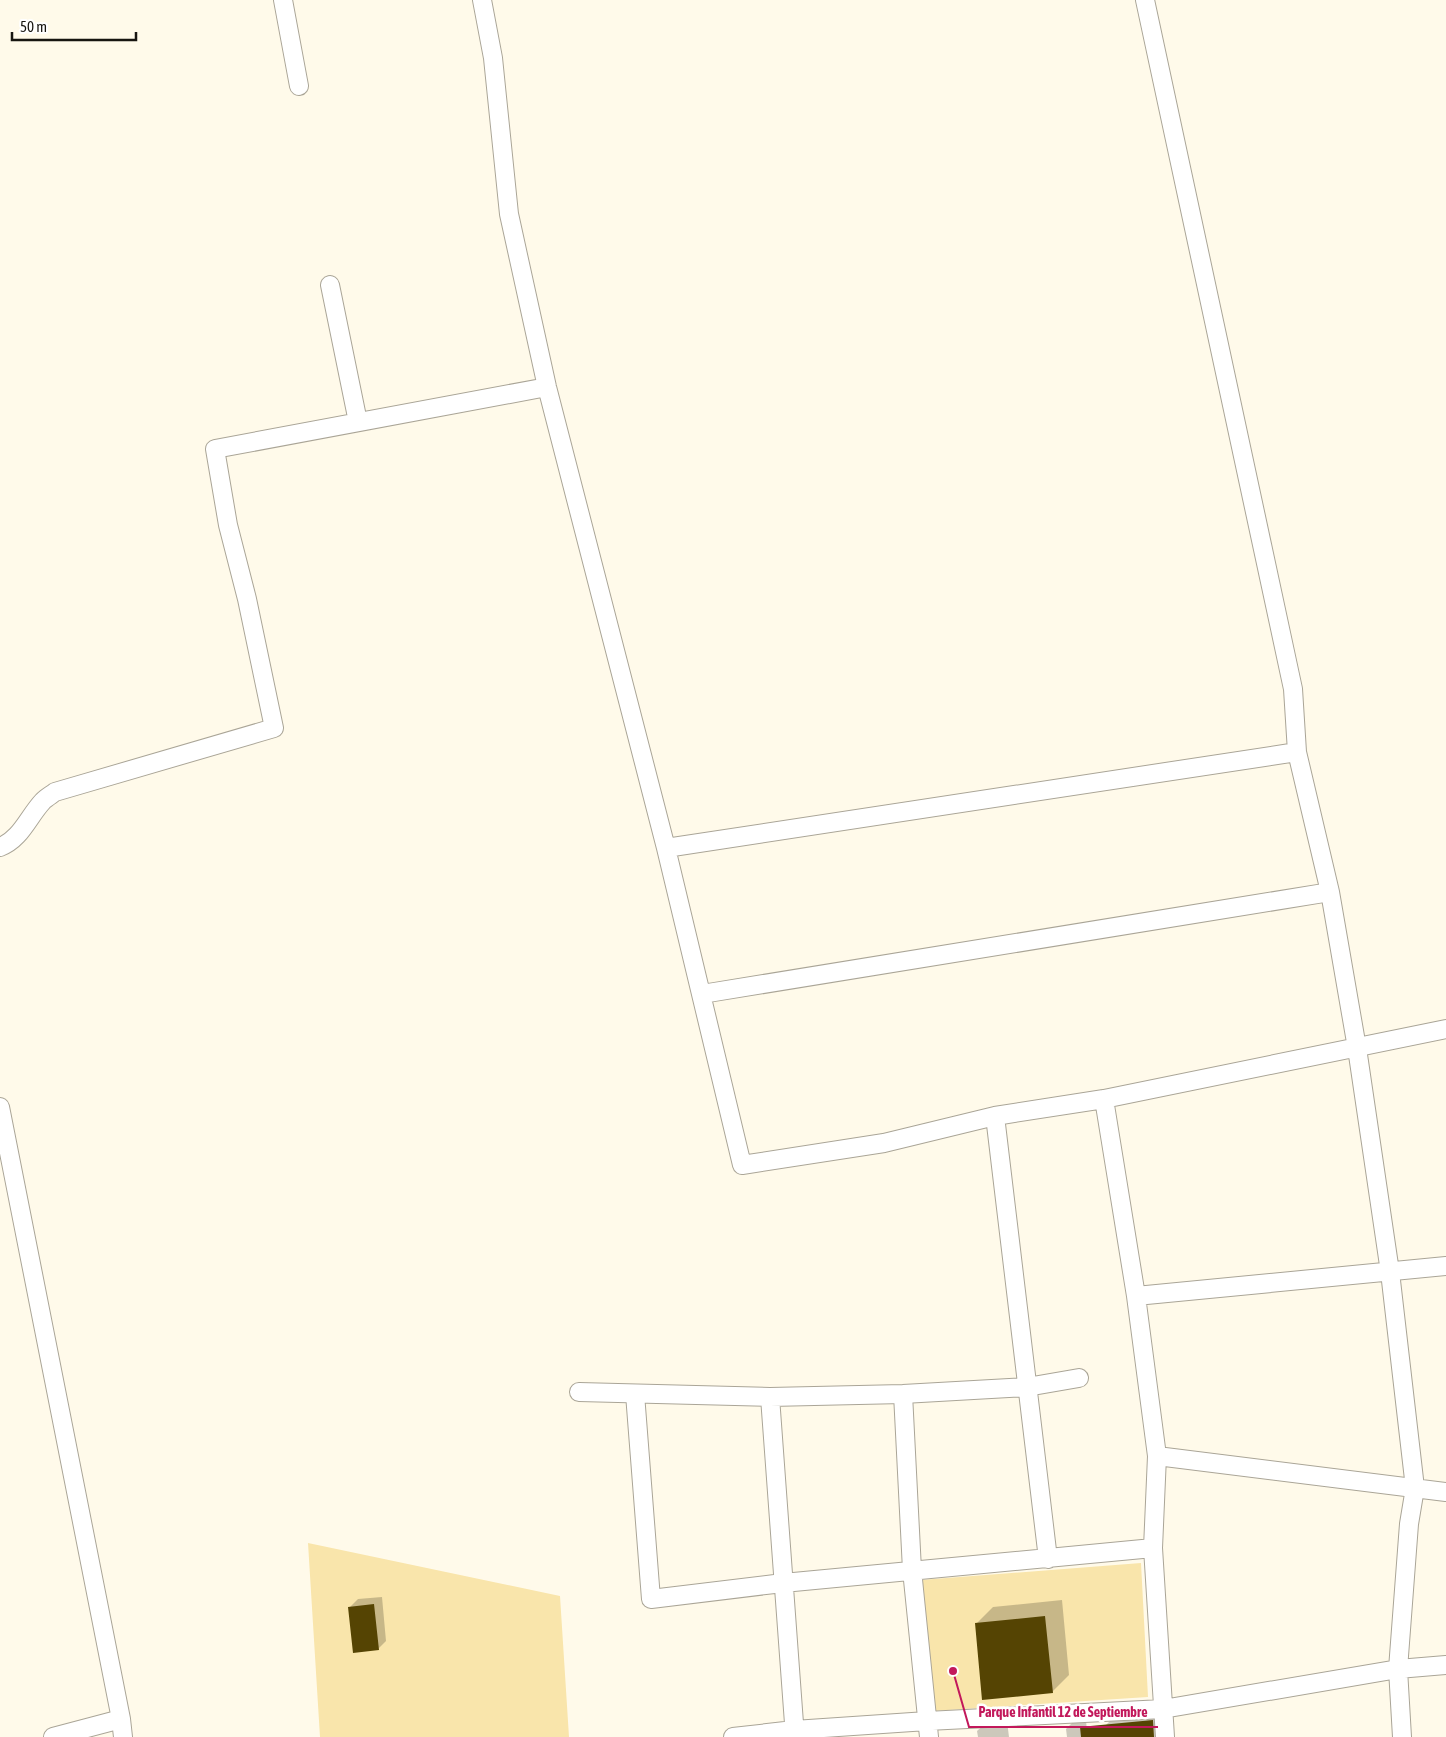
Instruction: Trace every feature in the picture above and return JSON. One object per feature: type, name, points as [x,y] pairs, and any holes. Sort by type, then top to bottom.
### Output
[{"type":"street","points":[[283,0],[298,86]]},
{"type":"street","points":[[482,0],[493,58],[509,214],[547,387],[666,848],[742,1165],[884,1143],[995,1116],[1104,1099],[1446,1029]]},
{"type":"street","points":[[1144,0],[1293,689],[1297,752],[1330,892],[1357,1048],[1390,1272],[1415,1488],[1409,1524],[1398,1669],[1402,1737]]},
{"type":"street","points":[[330,285],[358,422]]},
{"type":"street","points":[[0,847],[7,844],[24,827],[43,801],[55,792],[274,728],[247,599],[228,525],[215,449],[547,387]]},
{"type":"street","points":[[666,848],[1297,752]]},
{"type":"street","points":[[702,994],[1330,892]]},
{"type":"street","points":[[1104,1099],[1136,1296],[1158,1456],[1153,1548],[1165,1737]]},
{"type":"street","points":[[0,1107],[123,1737]]},
{"type":"street","points":[[995,1116],[1048,1559]]},
{"type":"street","points":[[1136,1296],[1446,1266]]},
{"type":"street","points":[[579,1392],[770,1397],[903,1394],[1027,1387],[1079,1378]]},
{"type":"street","points":[[635,1394],[651,1599],[783,1583],[1153,1548]]},
{"type":"street","points":[[903,1394],[912,1570],[928,1729]]},
{"type":"street","points":[[770,1397],[795,1734]]},
{"type":"street","points":[[1158,1456],[1446,1492]]},
{"type":"street","points":[[733,1737],[928,1729],[1163,1709],[1398,1669],[1446,1665]]},
{"type":"street","points":[[53,1737],[121,1719]]},
{"type":"shaded area","points":[[308,1543],[560,1596],[569,1737],[320,1737]]},
{"type":"shaded area","points":[[1141,1563],[1148,1697],[933,1711],[921,1580]]},
{"type":"building","points":[[374,1604],[379,1650],[353,1653],[348,1607]]},
{"type":"building","points":[[1045,1616],[1053,1693],[982,1700],[975,1623]]},
{"type":"building","points":[[1153,1720],[1154,1737],[1081,1737],[1080,1727]]},
{"type":"place","name":"Parque Infantil 12 de Septiembre","points":[[953,1671]]}]
